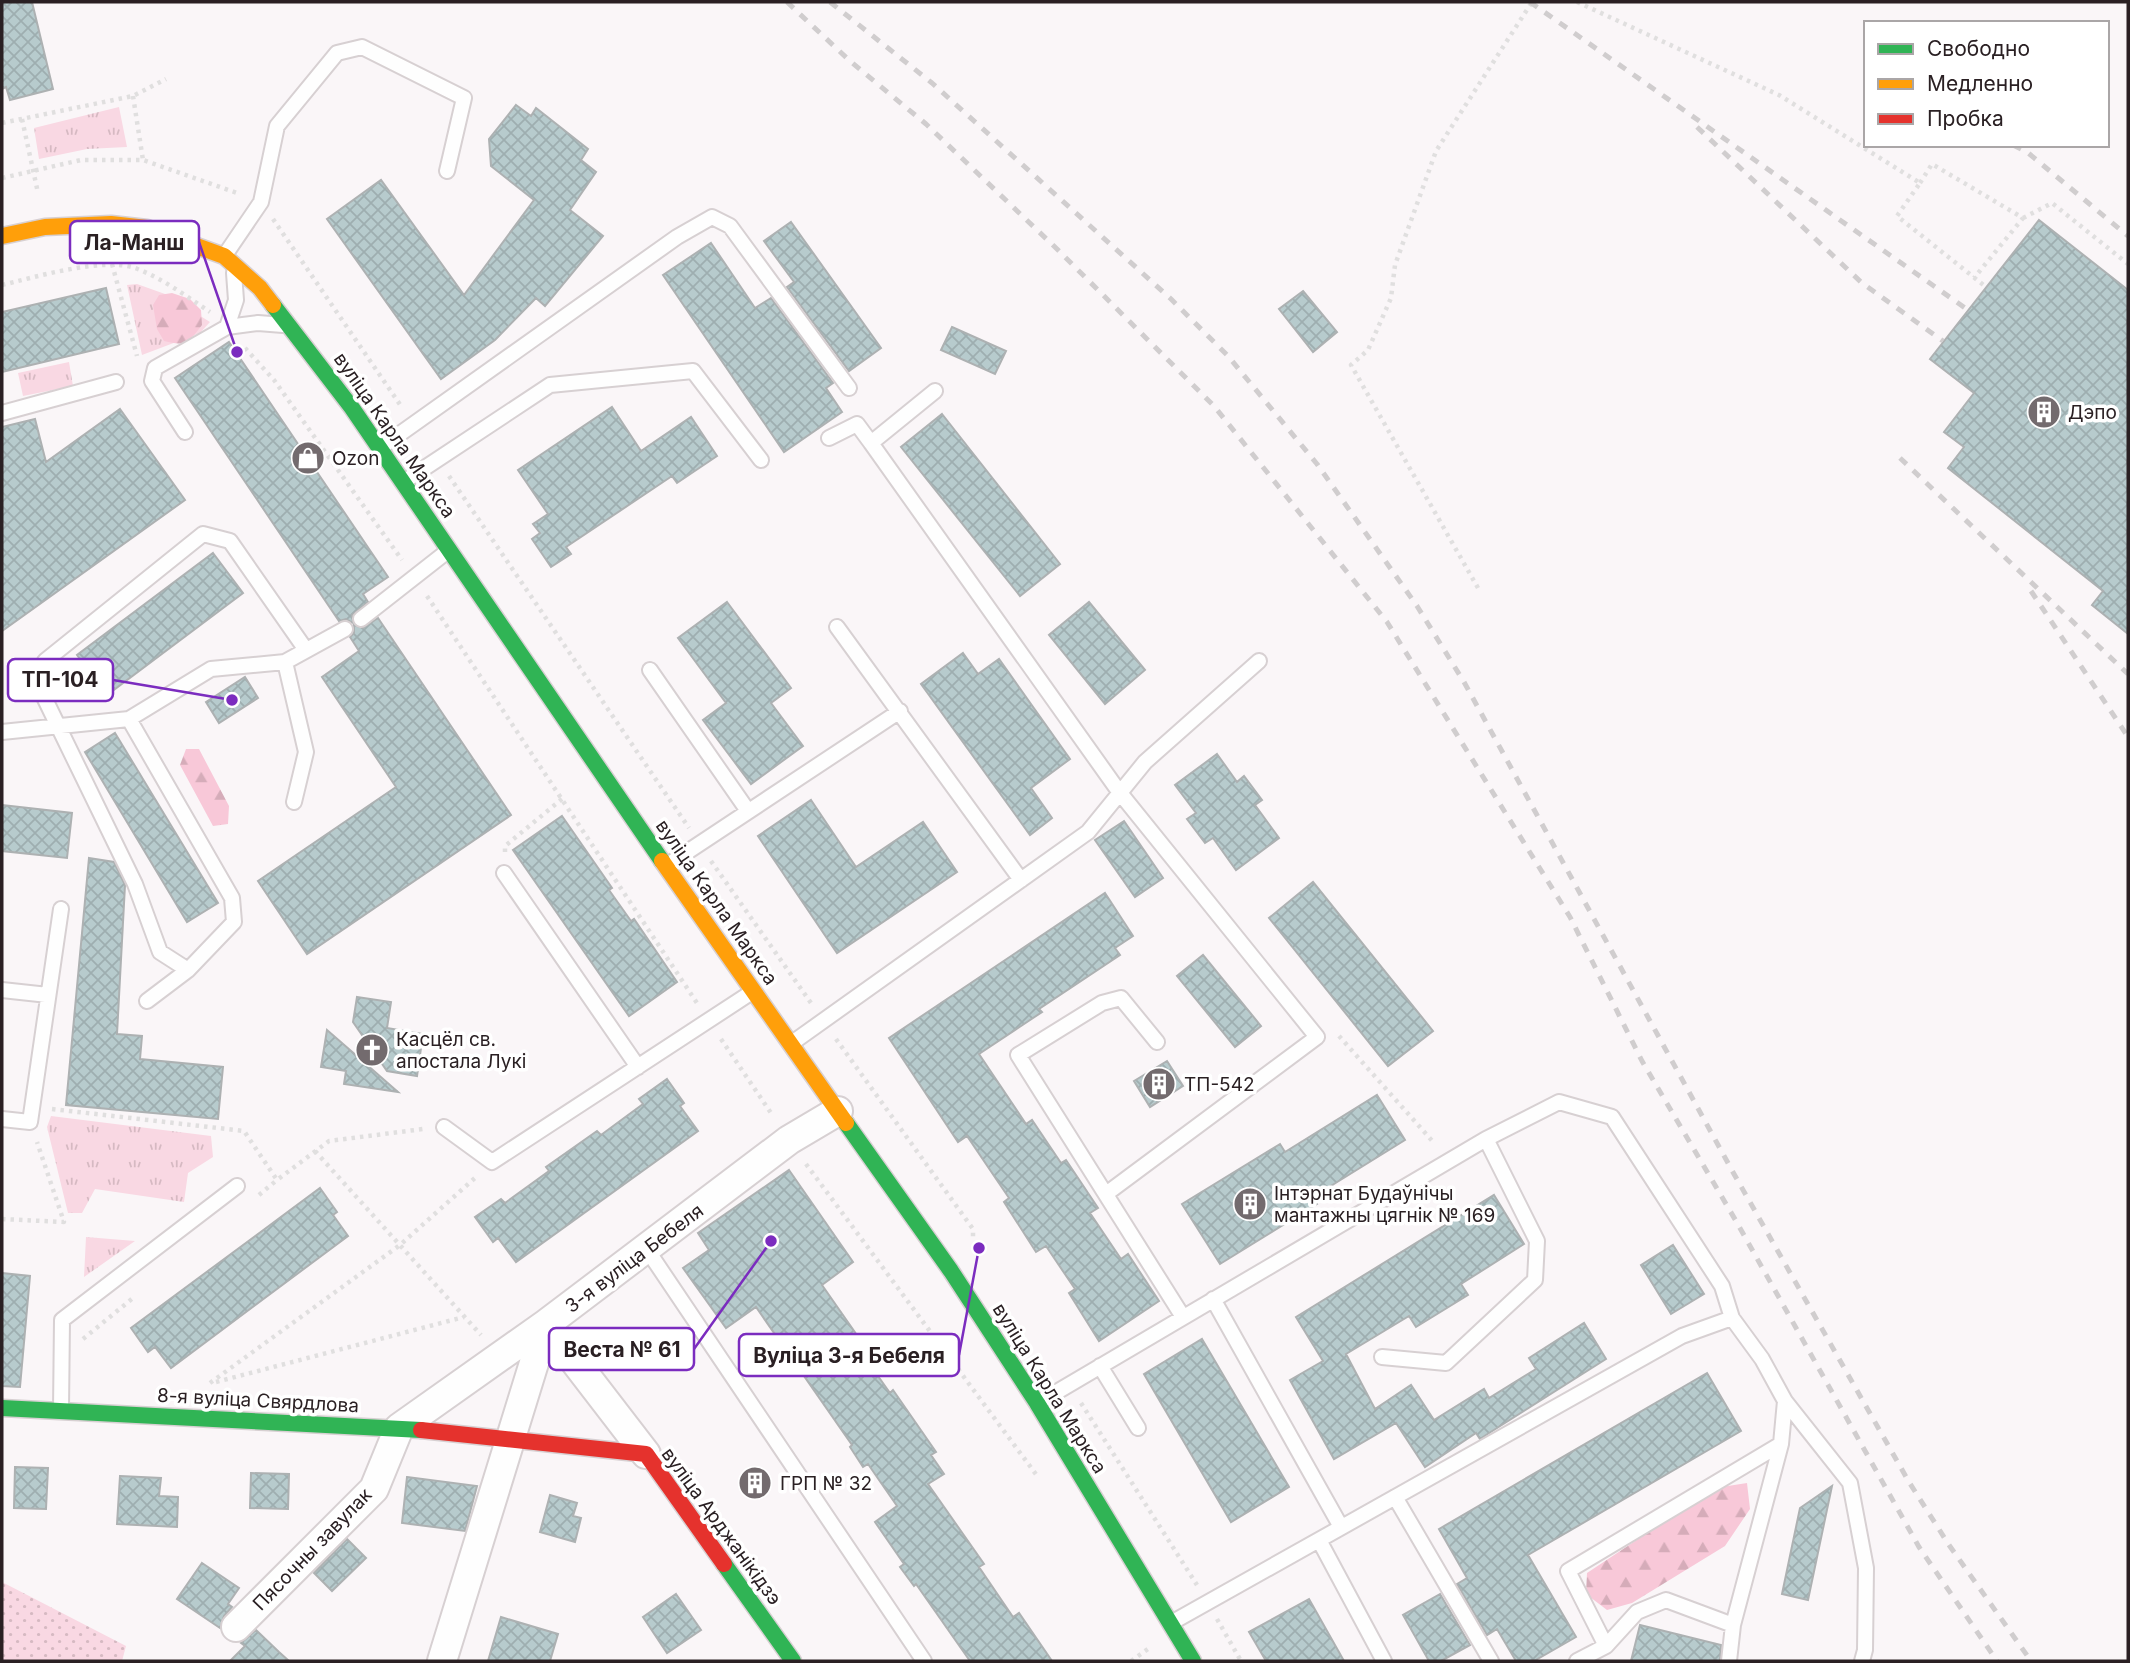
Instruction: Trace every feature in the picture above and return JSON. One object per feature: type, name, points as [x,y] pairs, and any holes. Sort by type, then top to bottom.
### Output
[{"type":"main road","name":"вуліца Карла Маркса","points":[[2,236],[45,227],[111,224],[147,228],[229,260],[260,288],[291,326],[379,448],[665,866],[951,1271],[1037,1403],[1193,1661]]},
{"type":"main road","name":"8-я вуліца Свярдлова","points":[[2,1408],[399,1428],[513,1439]]},
{"type":"main road","name":"вуліца Арджанікідзэ","points":[[513,1439],[646,1454],[793,1661]]},
{"type":"street","name":"3-я вуліца Бебеля","points":[[442,1661],[513,1439],[546,1324],[789,1140],[838,1111]]},
{"type":"street","points":[[399,1428],[546,1324],[646,1454]]},
{"type":"street","name":"Пясочны завулак","points":[[236,1627],[374,1489],[399,1428]]},
{"type":"lane","points":[[227,327],[236,300],[229,260],[261,202],[277,126],[337,53],[362,47],[464,98],[447,171]]},
{"type":"lane","points":[[379,448],[677,237],[712,217],[730,226],[849,388]]},
{"type":"lane","points":[[185,432],[152,381],[155,368],[227,327],[258,323],[291,326]]},
{"type":"lane","points":[[403,483],[550,385],[693,372],[761,460]]},
{"type":"lane","points":[[2,413],[117,382]]},
{"type":"lane","points":[[871,443],[935,391]]},
{"type":"lane","points":[[829,438],[857,424],[1120,793],[1317,1037],[1106,1194]]},
{"type":"lane","points":[[188,970],[160,952],[135,884],[43,695],[45,661],[203,534],[230,541],[306,650]]},
{"type":"lane","points":[[360,618],[450,550]]},
{"type":"lane","points":[[837,627],[1021,880]]},
{"type":"lane","points":[[2,732],[129,719],[211,669],[285,662],[345,629]]},
{"type":"lane","points":[[791,1044],[1088,832],[1145,762],[1259,661]]},
{"type":"lane","points":[[285,662],[306,752],[294,802]]},
{"type":"lane","points":[[650,670],[748,811]]},
{"type":"lane","points":[[665,866],[900,711]]},
{"type":"lane","points":[[129,719],[232,898],[234,922],[188,970],[147,1002]]},
{"type":"lane","points":[[504,873],[638,1067]]},
{"type":"lane","points":[[2,1119],[31,1114],[61,909]]},
{"type":"lane","points":[[2,990],[48,995]]},
{"type":"lane","points":[[444,1127],[492,1162],[754,992]]},
{"type":"lane","points":[[1157,1042],[1121,998],[1102,1003],[1018,1055],[1183,1317]]},
{"type":"lane","points":[[1037,1403],[1486,1139],[1559,1102],[1612,1117],[1722,1286],[1732,1318],[1762,1359],[1785,1401],[1850,1483],[1866,1568],[1865,1650],[1862,1661]]},
{"type":"lane","points":[[1382,1357],[1446,1363],[1535,1280],[1537,1241],[1486,1139]]},
{"type":"lane","points":[[61,1410],[62,1320],[237,1186]]},
{"type":"lane","points":[[646,1248],[923,1661]]},
{"type":"lane","points":[[1213,1299],[1341,1527]]},
{"type":"lane","points":[[1170,1623],[1682,1336],[1732,1318]]},
{"type":"lane","points":[[1100,1366],[1138,1428]]},
{"type":"lane","points":[[1729,1661],[1733,1625],[1781,1444],[1785,1401]]},
{"type":"lane","points":[[1606,1646],[1568,1571],[1781,1444]]},
{"type":"lane","points":[[1395,1497],[1491,1661]]},
{"type":"lane","points":[[1319,1540],[1384,1661]]},
{"type":"lane","points":[[1577,1661],[1606,1646],[1637,1612],[1666,1600],[1733,1625]]},
{"type":"path","points":[[1478,588],[1351,365],[1368,350],[1391,298],[1395,265],[1436,151],[1532,2]]},
{"type":"path","points":[[1577,2],[1779,94],[1920,183]]},
{"type":"path","points":[[2,123],[133,96],[166,79]]},
{"type":"path","points":[[133,96],[143,160]]},
{"type":"path","points":[[22,119],[39,199]]},
{"type":"path","points":[[1986,288],[1897,216],[1932,164],[2023,218]]},
{"type":"path","points":[[1974,278],[2023,218],[2052,202],[2128,264]]},
{"type":"path","points":[[112,264],[139,367]]},
{"type":"path","points":[[2,285],[112,264],[134,268],[176,288],[219,318],[274,380],[414,577],[789,1140],[1038,1477]]},
{"type":"path","points":[[504,873],[505,846],[562,799]]},
{"type":"path","points":[[1317,1037],[1333,1029],[1450,1160]]},
{"type":"path","points":[[2,1219],[64,1222],[31,1114],[244,1130],[277,1180],[328,1141],[444,1127]]},
{"type":"path","points":[[315,1152],[500,1356]]},
{"type":"path","points":[[212,1383],[400,1245],[492,1162]]},
{"type":"path","points":[[198,1383],[212,1383],[464,1317]]},
{"type":"path","points":[[1131,1661],[1152,1646],[1156,1654]]},
{"type":"green space","points":[[119,107],[127,147],[87,149],[39,159],[34,128]]},
{"type":"green space","points":[[137,284],[165,294],[210,322],[200,333],[142,355],[127,285]]},
{"type":"green space","points":[[172,293],[190,299],[201,310],[202,325],[187,342],[164,341],[157,329],[153,305],[159,295]]},
{"type":"green space","points":[[69,362],[73,386],[23,396],[18,373]]},
{"type":"green space","points":[[186,749],[199,749],[229,806],[228,824],[213,826],[180,765]]},
{"type":"green space","points":[[51,1116],[211,1136],[213,1157],[188,1173],[184,1202],[95,1189],[82,1213],[68,1213],[47,1127]]},
{"type":"green space","points":[[86,1237],[135,1241],[84,1277]]},
{"type":"green space","points":[[1747,1483],[1750,1509],[1725,1546],[1632,1603],[1607,1610],[1586,1594],[1587,1573],[1715,1488]]},
{"type":"green space","points":[[2,1582],[126,1646],[122,1661],[2,1661]]},
{"type":"building","points":[[2,2],[32,2],[53,89],[10,100],[6,87],[2,89]]},
{"type":"building","points":[[516,105],[531,116],[536,108],[588,149],[581,160],[596,172],[570,210],[603,236],[545,306],[536,298],[495,340],[441,379],[327,219],[381,180],[464,295],[534,200],[491,166],[489,139]]},
{"type":"building","name":"Дэпо","points":[[2039,220],[2128,290],[2128,634],[2092,605],[2103,591],[1948,468],[1964,447],[1944,432],[1974,393],[1930,359]]},
{"type":"building","points":[[791,222],[881,348],[849,371],[787,287],[794,282],[764,241]]},
{"type":"building","points":[[711,243],[755,308],[771,298],[833,383],[826,388],[842,412],[784,452],[663,275]]},
{"type":"building","points":[[106,288],[119,344],[2,372],[2,312]]},
{"type":"building","points":[[1303,291],[1337,332],[1313,352],[1279,309]]},
{"type":"building","points":[[952,327],[1006,351],[995,374],[941,350]]},
{"type":"building","points":[[229,342],[388,577],[363,594],[368,602],[352,615],[353,623],[346,619],[339,621],[175,378]]},
{"type":"building","points":[[612,407],[641,451],[691,417],[717,456],[677,483],[672,476],[566,547],[571,554],[551,567],[532,539],[540,533],[533,524],[548,514],[518,470]]},
{"type":"building","points":[[120,409],[185,500],[2,631],[2,427],[35,419],[46,462]]},
{"type":"building","points":[[942,414],[1060,564],[1020,596],[901,447]]},
{"type":"building","points":[[213,553],[243,593],[107,695],[77,655]]},
{"type":"building","points":[[727,602],[791,688],[771,703],[803,746],[751,784],[703,720],[726,703],[678,638]]},
{"type":"building","points":[[1089,602],[1145,670],[1105,704],[1049,635]]},
{"type":"building","points":[[378,618],[511,815],[307,954],[258,881],[396,787],[322,677],[359,651],[350,637],[354,633],[354,625],[363,628]]},
{"type":"building","points":[[963,653],[978,674],[999,659],[1070,759],[1031,788],[1052,818],[1030,835],[921,684]]},
{"type":"building","points":[[245,677],[258,698],[219,723],[206,702]]},
{"type":"building","points":[[115,733],[218,903],[187,922],[85,752]]},
{"type":"building","points":[[1217,754],[1237,782],[1244,776],[1262,800],[1255,805],[1279,838],[1236,870],[1213,838],[1205,843],[1187,819],[1196,813],[1175,785]]},
{"type":"building","points":[[811,800],[856,867],[923,822],[957,872],[837,953],[758,836]]},
{"type":"building","points":[[2,805],[72,813],[67,858],[2,851]]},
{"type":"building","points":[[562,816],[612,888],[609,890],[631,921],[634,919],[677,982],[629,1016],[513,850]]},
{"type":"building","points":[[1124,821],[1163,878],[1135,897],[1095,840]]},
{"type":"building","points":[[89,858],[114,862],[125,885],[117,1034],[142,1036],[140,1059],[223,1067],[218,1119],[66,1105]]},
{"type":"building","points":[[1313,882],[1433,1031],[1388,1066],[1269,918]]},
{"type":"building","points":[[1105,893],[1133,936],[1115,948],[1120,955],[1039,1009],[1042,1012],[979,1054],[1026,1124],[1032,1120],[1061,1163],[1066,1160],[1098,1208],[1090,1213],[1121,1259],[1128,1254],[1159,1301],[1099,1341],[1069,1293],[1075,1289],[1046,1246],[1036,1252],[1004,1202],[1009,1198],[967,1136],[958,1142],[889,1038]]},
{"type":"building","points":[[1203,955],[1261,1026],[1235,1047],[1177,976]]},
{"type":"building","points":[[357,997],[391,1002],[387,1028],[423,1034],[417,1076],[387,1071],[353,1022]]},
{"type":"building","points":[[327,1030],[398,1092],[344,1084],[346,1071],[321,1067]]},
{"type":"building","name":"ТП-542","points":[[1167,1061],[1183,1086],[1150,1107],[1134,1081]]},
{"type":"building","points":[[667,1079],[684,1103],[680,1106],[698,1131],[516,1262],[498,1238],[493,1242],[475,1217],[501,1199],[505,1203],[549,1171],[546,1167],[597,1131],[601,1135],[643,1104],[639,1099]]},
{"type":"building","points":[[1377,1095],[1405,1140],[1313,1197],[1317,1204],[1220,1264],[1182,1204],[1280,1144],[1285,1152]]},
{"type":"building","points":[[789,1170],[853,1262],[822,1285],[859,1338],[854,1342],[890,1393],[893,1390],[936,1452],[931,1455],[944,1474],[928,1484],[984,1564],[979,1567],[1013,1617],[1019,1613],[1052,1661],[970,1661],[916,1584],[914,1586],[900,1567],[904,1564],[875,1522],[897,1506],[868,1464],[863,1467],[850,1447],[852,1445],[756,1307],[726,1328],[683,1268],[709,1250],[698,1233]]},
{"type":"building","points":[[320,1188],[337,1212],[333,1215],[348,1236],[171,1368],[155,1347],[148,1352],[131,1328]]},
{"type":"building","points":[[1494,1195],[1524,1244],[1461,1284],[1468,1295],[1416,1327],[1409,1316],[1346,1354],[1375,1409],[1411,1385],[1434,1420],[1484,1389],[1489,1398],[1536,1369],[1529,1358],[1584,1323],[1606,1359],[1480,1439],[1476,1433],[1425,1467],[1396,1423],[1334,1459],[1290,1380],[1323,1361],[1296,1317]]},
{"type":"building","points":[[1673,1245],[1704,1294],[1671,1314],[1641,1265]]},
{"type":"building","points":[[2,1273],[30,1276],[20,1387],[2,1386]]},
{"type":"building","points":[[1202,1339],[1289,1487],[1231,1522],[1144,1374]]},
{"type":"building","points":[[1707,1373],[1741,1431],[1528,1555],[1576,1637],[1534,1661],[1516,1661],[1497,1629],[1487,1635],[1457,1584],[1467,1578],[1439,1529]]},
{"type":"building","points":[[15,1467],[48,1468],[46,1509],[14,1508]]},
{"type":"building","points":[[251,1473],[289,1474],[288,1509],[250,1508]]},
{"type":"building","points":[[120,1476],[161,1478],[159,1496],[178,1497],[177,1527],[117,1524]]},
{"type":"building","points":[[407,1477],[477,1486],[465,1531],[402,1523]]},
{"type":"building","points":[[1832,1486],[1808,1600],[1782,1594],[1800,1508]]},
{"type":"building","points":[[550,1495],[577,1503],[573,1516],[581,1518],[575,1542],[540,1532]]},
{"type":"building","points":[[347,1539],[366,1558],[332,1591],[314,1573]]},
{"type":"building","points":[[202,1563],[239,1588],[228,1604],[232,1607],[224,1616],[220,1628],[177,1599]]},
{"type":"building","points":[[676,1594],[701,1630],[667,1653],[643,1617]]},
{"type":"building","points":[[1440,1594],[1470,1645],[1441,1661],[1429,1661],[1403,1615]]},
{"type":"building","points":[[1309,1599],[1344,1661],[1266,1661],[1249,1632]]},
{"type":"building","points":[[501,1617],[558,1634],[550,1661],[488,1661]]},
{"type":"building","points":[[1640,1625],[1721,1645],[1720,1661],[1631,1661]]},
{"type":"building","points":[[256,1630],[289,1661],[230,1661],[245,1646],[241,1643]]},
{"type":"railway","points":[[787,2],[850,61],[926,124],[1057,249],[1214,406],[1387,622],[1570,917],[1642,1061],[1736,1221],[1919,1547],[1997,1661]]},
{"type":"railway","points":[[830,2],[932,83],[1171,299],[1228,356],[1317,464],[1417,606],[1464,682],[1734,1174],[1909,1482],[1949,1545],[2031,1661]]},
{"type":"railway","points":[[1530,2],[1968,310]]},
{"type":"railway","points":[[1697,127],[1862,283],[1943,341]]},
{"type":"railway","points":[[2017,147],[2027,152],[2128,236]]},
{"type":"railway","points":[[1900,458],[2128,674]]},
{"type":"railway","points":[[2031,591],[2128,737]]},
{"type":"traffic: fast","points":[[273,305],[352,408],[662,861]]},
{"type":"traffic: fast","points":[[846,1123],[951,1271],[1037,1403],[1193,1661]]},
{"type":"traffic: fast","points":[[2,1408],[421,1430]]},
{"type":"traffic: fast","points":[[724,1564],[793,1661]]},
{"type":"traffic: slow","points":[[2,236],[45,227],[111,224],[147,228],[224,256],[260,288],[273,305]]},
{"type":"traffic: slow","points":[[662,861],[846,1123]]},
{"type":"traffic: jam","points":[[421,1430],[646,1454],[724,1564]]},
{"type":"place","name":"Ла-Манш","points":[[237,352]]},
{"type":"place","name":"Дэпо","points":[[2044,412]]},
{"type":"place","name":"Ozon","points":[[308,458]]},
{"type":"place","name":"ТП-104","points":[[232,700]]},
{"type":"place","name":"Касцёл св. апостала Лукі","points":[[372,1050]]},
{"type":"place","name":"ТП-542","points":[[1159,1084]]},
{"type":"place","name":"Інтэрнат Будаўнічы мантажны цягнік № 169","points":[[1250,1204]]},
{"type":"place","name":"Веста № 61","points":[[771,1241]]},
{"type":"place","name":"Вуліца 3-я Бебеля","points":[[979,1248]]},
{"type":"place","name":"ГРП № 32","points":[[755,1483]]}]
